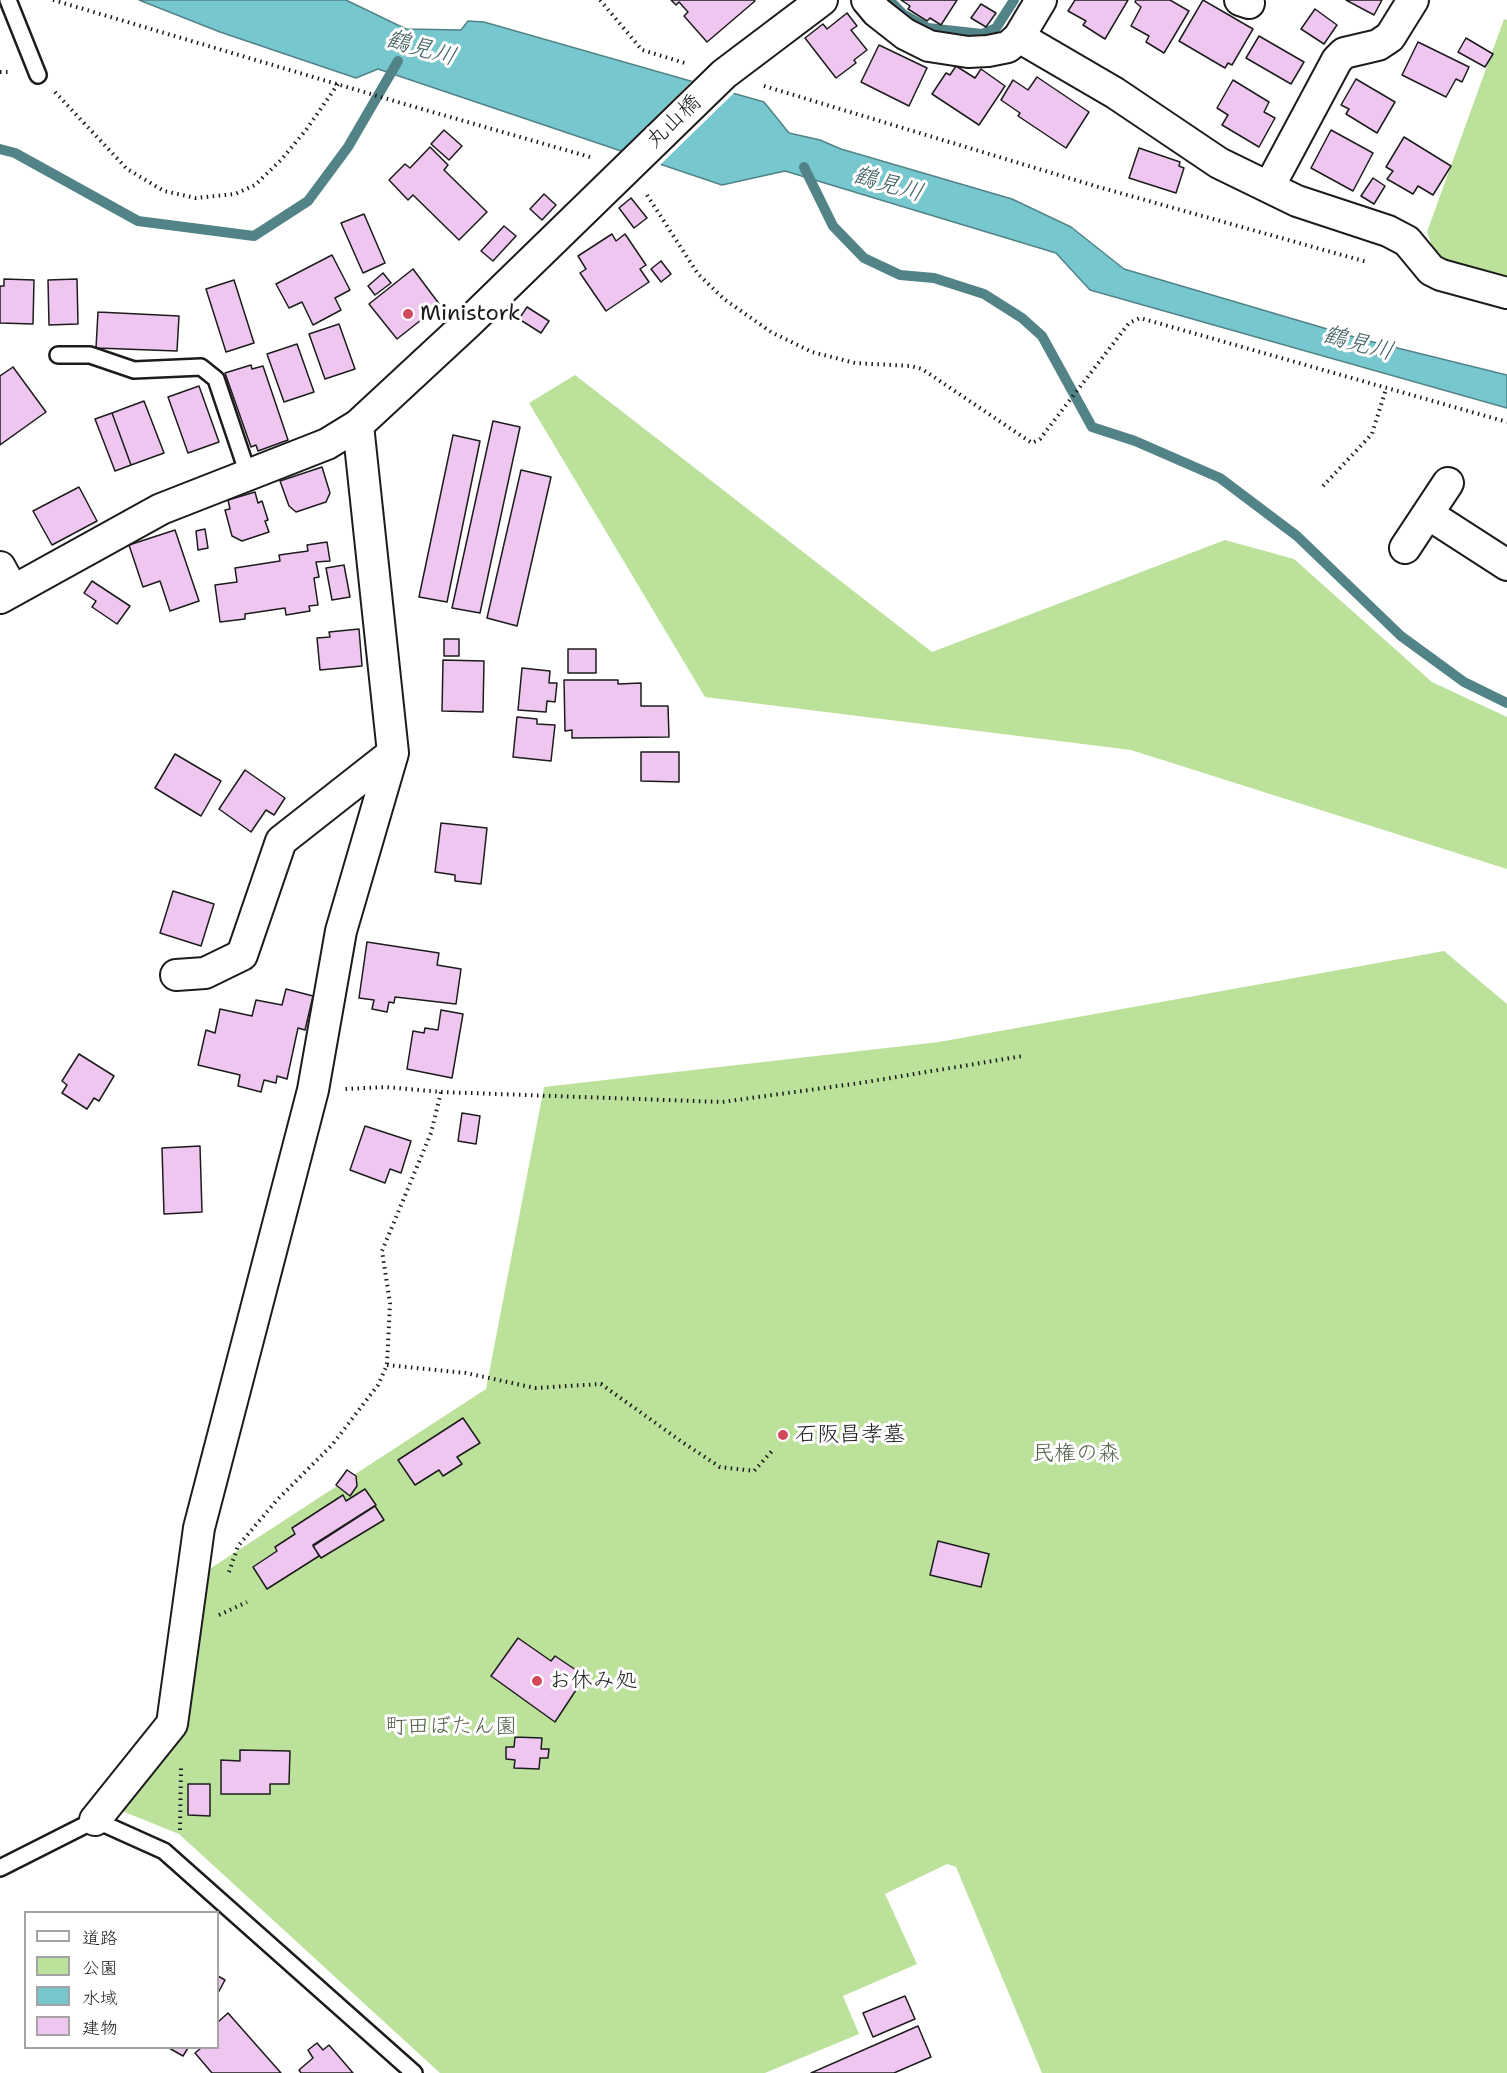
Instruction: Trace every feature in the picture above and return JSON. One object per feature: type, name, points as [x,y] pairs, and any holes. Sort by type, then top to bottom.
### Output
[{"type":"street","name":"丸山橋","points":[[4,585],[160,508],[327,444],[358,425],[468,323],[636,178],[707,72],[822,0]]},
{"type":"street","points":[[867,0],[877,12],[904,34],[929,46],[968,52],[1008,47],[1019,37],[1041,0]]},
{"type":"street","points":[[1269,187],[1337,60],[1344,53],[1378,45],[1390,37],[1413,0]]},
{"type":"street","points":[[1019,37],[1115,93],[1219,163],[1297,201],[1388,231],[1407,241],[1431,270],[1441,275],[1507,293]]},
{"type":"street","points":[[95,1820],[172,1724],[199,1528],[314,1090],[341,932],[393,753],[358,425]]},
{"type":"street","points":[[1405,548],[1448,483]]},
{"type":"street","points":[[1428,514],[1507,565]]},
{"type":"street","points":[[176,975],[205,973],[242,955],[281,841],[393,753]]},
{"type":"lane","points":[[8,0],[38,75]]},
{"type":"lane","points":[[58,355],[90,355],[134,370],[201,367],[216,379],[248,474]]},
{"type":"lane","points":[[0,1868],[95,1820],[164,1851],[414,2073]]},
{"type":"path","points":[[53,0],[597,159]]},
{"type":"path","points":[[600,0],[642,50],[707,72]]},
{"type":"path","points":[[38,75],[127,169],[164,191],[196,198],[235,194],[255,185],[281,160],[306,130],[338,84]]},
{"type":"path","points":[[762,85],[1095,186],[1374,264]]},
{"type":"path","points":[[636,178],[698,274],[724,299],[771,332],[812,352],[855,363],[911,366],[922,369],[1032,443],[1040,439],[1059,416],[1100,358],[1129,323],[1140,318],[1507,422]]},
{"type":"path","points":[[1323,486],[1372,434],[1386,389]]},
{"type":"path","points":[[314,1090],[386,1087],[441,1092],[722,1102],[860,1083],[1023,1056]]},
{"type":"path","points":[[227,1577],[238,1546],[277,1500],[332,1445],[378,1384],[387,1365],[390,1303],[382,1251],[431,1133],[441,1092]]},
{"type":"path","points":[[387,1365],[466,1373],[535,1388],[601,1384],[720,1467],[754,1471],[773,1450]]},
{"type":"path","points":[[212,1618],[216,1608]]},
{"type":"path","points":[[172,1724],[181,1747],[180,1866]]},
{"type":"green space","points":[[1504,19],[1507,20],[1507,279],[1437,259],[1427,232]]},
{"type":"green space","points":[[575,375],[932,652],[1225,540],[1294,559],[1432,682],[1507,717],[1507,869],[1131,750],[705,697],[529,403]]},
{"type":"green space","name":"民権の森","points":[[1444,951],[1507,1004],[1507,2073],[1042,2073],[956,1867],[947,1864],[885,1894],[917,1964],[843,1996],[859,2034],[765,2073],[440,2073],[179,1834],[117,1809],[183,1726],[208,1570],[486,1389],[544,1087],[939,1042]]},
{"type":"water","name":"鶴見川","points":[[139,0],[346,0],[406,29],[461,30],[468,21],[484,22],[764,102],[789,133],[820,140],[841,149],[1012,199],[1071,227],[1124,269],[1361,339],[1507,375],[1507,408],[1090,290],[1056,253],[785,171],[722,185],[378,69],[356,78],[220,32]]},
{"type":"pier","points":[[694,79],[736,91],[659,166],[620,152]]},
{"type":"building","points":[[671,0],[755,1],[707,42],[684,16],[688,12],[679,2],[676,5]]},
{"type":"building","points":[[901,0],[957,0],[941,25],[930,18],[927,21],[908,9],[910,6]]},
{"type":"building","points":[[1075,0],[1128,0],[1105,39],[1083,25],[1086,21],[1068,11]]},
{"type":"building","points":[[1136,0],[1170,0],[1189,11],[1164,53],[1146,42],[1149,36],[1131,26],[1141,7],[1135,2]]},
{"type":"building","points":[[1203,0],[1253,29],[1232,65],[1228,63],[1225,68],[1179,41]]},
{"type":"building","points":[[1346,0],[1382,0],[1374,15]]},
{"type":"building","points":[[981,4],[996,13],[986,27],[971,18]]},
{"type":"building","points":[[1315,9],[1337,25],[1324,44],[1301,29]]},
{"type":"building","points":[[847,13],[857,26],[851,30],[867,50],[854,60],[856,63],[836,78],[805,38],[823,24],[827,29]]},
{"type":"building","points":[[1259,36],[1304,62],[1291,84],[1246,58]]},
{"type":"building","points":[[1466,38],[1493,54],[1485,67],[1458,52]]},
{"type":"building","points":[[1418,42],[1469,67],[1462,82],[1456,79],[1446,97],[1402,75]]},
{"type":"building","points":[[879,45],[927,68],[909,106],[861,82]]},
{"type":"building","points":[[956,66],[975,78],[981,69],[1005,86],[979,125],[932,94],[946,73],[950,75]]},
{"type":"building","points":[[1037,77],[1089,112],[1066,148],[1018,116],[1020,113],[1001,100],[1013,80],[1028,90]]},
{"type":"building","points":[[1356,79],[1395,102],[1377,133],[1346,114],[1349,109],[1341,105]]},
{"type":"building","points":[[1233,80],[1269,102],[1264,112],[1275,118],[1259,147],[1222,125],[1228,115],[1217,108]]},
{"type":"building","points":[[444,130],[462,146],[449,160],[431,144]]},
{"type":"building","points":[[1331,130],[1373,153],[1353,191],[1311,168]]},
{"type":"building","points":[[1404,137],[1451,166],[1433,195],[1418,186],[1413,194],[1387,179],[1393,171],[1386,167]]},
{"type":"building","points":[[430,147],[448,165],[444,170],[487,212],[459,240],[413,195],[408,200],[389,180],[405,164],[410,168]]},
{"type":"building","points":[[1139,148],[1180,162],[1179,166],[1184,168],[1176,193],[1129,178]]},
{"type":"building","points":[[1373,178],[1385,186],[1374,204],[1361,196]]},
{"type":"building","points":[[544,194],[556,205],[542,220],[530,209]]},
{"type":"building","points":[[631,198],[647,218],[634,228],[619,208]]},
{"type":"building","points":[[364,214],[385,263],[363,273],[341,223]]},
{"type":"building","points":[[504,226],[516,236],[493,261],[481,251]]},
{"type":"building","points":[[612,234],[616,241],[625,234],[646,265],[640,269],[649,282],[606,311],[580,273],[586,269],[578,256]]},
{"type":"building","points":[[332,255],[350,290],[335,298],[341,310],[313,325],[302,302],[289,308],[276,284]]},
{"type":"building","points":[[661,261],[671,274],[661,282],[651,269]]},
{"type":"building","points":[[413,269],[440,305],[397,339],[369,304]]},
{"type":"building","points":[[383,273],[391,283],[375,295],[368,286]]},
{"type":"building","points":[[4,279],[34,280],[33,324],[0,323],[0,286],[4,286]]},
{"type":"building","points":[[77,279],[78,324],[49,325],[48,280]]},
{"type":"building","points":[[234,280],[254,343],[226,352],[206,289]]},
{"type":"building","points":[[527,307],[549,321],[541,333],[519,319]]},
{"type":"building","points":[[98,312],[179,316],[177,351],[96,348]]},
{"type":"building","points":[[339,324],[355,369],[325,379],[309,334]]},
{"type":"building","points":[[297,344],[314,392],[284,402],[267,354]]},
{"type":"building","points":[[251,365],[252,369],[263,366],[288,440],[258,451],[256,445],[251,447],[225,373]]},
{"type":"building","points":[[13,367],[46,412],[0,445],[0,376]]},
{"type":"building","points":[[199,386],[219,442],[188,453],[168,397]]},
{"type":"building","points":[[144,401],[164,453],[131,465],[112,413]]},
{"type":"building","points":[[112,413],[131,465],[115,471],[95,419]]},
{"type":"building","points":[[493,421],[520,427],[480,613],[452,608]]},
{"type":"building","points":[[453,435],[480,441],[447,602],[419,597]]},
{"type":"building","points":[[322,467],[330,493],[326,502],[296,512],[289,506],[280,481]]},
{"type":"building","points":[[521,470],[551,477],[517,626],[487,618]]},
{"type":"building","points":[[79,487],[97,521],[52,545],[33,511]]},
{"type":"building","points":[[255,492],[258,503],[262,501],[269,532],[242,541],[232,536],[225,510],[230,509],[228,500]]},
{"type":"building","points":[[205,529],[208,548],[198,550],[196,531]]},
{"type":"building","points":[[175,530],[199,601],[170,611],[160,581],[143,587],[129,545]]},
{"type":"building","points":[[327,542],[330,561],[316,562],[319,577],[314,578],[318,605],[309,606],[310,611],[286,615],[285,608],[245,614],[245,619],[220,622],[215,585],[237,582],[235,568],[280,561],[279,555],[308,551],[307,545]]},
{"type":"building","points":[[344,565],[350,597],[332,600],[326,568]]},
{"type":"building","points":[[92,581],[130,606],[117,624],[92,607],[96,601],[84,593]]},
{"type":"building","points":[[359,629],[362,666],[320,670],[317,638],[330,637],[329,632]]},
{"type":"building","points":[[444,639],[459,639],[459,656],[444,656]]},
{"type":"building","points":[[568,649],[596,649],[596,673],[568,673]]},
{"type":"building","points":[[443,660],[484,661],[483,712],[442,711]]},
{"type":"building","points":[[522,668],[550,671],[549,683],[557,683],[555,702],[547,701],[546,712],[518,710]]},
{"type":"building","points":[[564,680],[618,680],[618,684],[641,683],[641,706],[668,706],[669,737],[572,738],[572,730],[565,731]]},
{"type":"building","points":[[517,717],[537,719],[537,724],[555,725],[551,761],[513,757]]},
{"type":"building","points":[[641,752],[679,752],[679,782],[641,781]]},
{"type":"building","points":[[175,754],[221,781],[201,816],[155,788]]},
{"type":"building","points":[[245,770],[285,798],[274,815],[266,810],[251,832],[219,809]]},
{"type":"building","points":[[441,823],[487,828],[481,884],[455,881],[455,875],[435,872]]},
{"type":"building","points":[[173,891],[214,904],[201,946],[160,933]]},
{"type":"building","points":[[367,942],[439,953],[437,965],[461,969],[456,1004],[395,997],[394,1003],[389,1002],[387,1012],[372,1009],[374,1000],[359,998]]},
{"type":"building","points":[[286,989],[313,996],[305,1030],[298,1028],[287,1079],[277,1076],[276,1083],[264,1080],[261,1092],[238,1086],[240,1075],[198,1065],[206,1030],[215,1033],[220,1009],[252,1016],[256,1000],[282,1005]]},
{"type":"building","points":[[441,1010],[463,1014],[452,1078],[407,1069],[413,1031],[424,1033],[425,1028],[438,1030]]},
{"type":"building","points":[[79,1054],[114,1076],[99,1101],[94,1098],[87,1109],[62,1093],[67,1085],[62,1081]]},
{"type":"building","points":[[462,1113],[480,1116],[476,1144],[458,1141]]},
{"type":"building","points":[[365,1126],[411,1141],[401,1173],[390,1169],[385,1183],[350,1170]]},
{"type":"building","points":[[200,1146],[202,1212],[164,1214],[162,1148]]},
{"type":"building","points":[[463,1418],[480,1443],[457,1457],[462,1464],[443,1476],[439,1470],[415,1485],[398,1460]]},
{"type":"building","points":[[347,1470],[356,1476],[357,1486],[350,1496],[336,1485]]},
{"type":"building","points":[[365,1489],[376,1505],[313,1545],[319,1556],[267,1589],[253,1567],[277,1551],[275,1547],[295,1534],[292,1528],[343,1495],[346,1501]]},
{"type":"building","points":[[375,1506],[384,1520],[321,1558],[313,1546]]},
{"type":"building","points":[[938,1541],[989,1554],[981,1587],[930,1575]]},
{"type":"building","name":"お休み処","points":[[518,1638],[551,1661],[555,1656],[579,1672],[574,1679],[580,1684],[555,1722],[491,1676]]},
{"type":"building","points":[[515,1737],[542,1738],[541,1749],[549,1749],[548,1758],[540,1758],[539,1769],[514,1768],[515,1760],[506,1759],[506,1747],[514,1747]]},
{"type":"building","points":[[240,1750],[290,1751],[289,1784],[270,1784],[270,1794],[221,1794],[221,1760],[240,1761]]},
{"type":"building","points":[[188,1784],[210,1784],[210,1816],[188,1815]]},
{"type":"building","points":[[219,1977],[225,1980],[219,1991]]},
{"type":"building","points":[[905,1996],[915,2019],[873,2037],[863,2013]]},
{"type":"building","points":[[228,2013],[281,2073],[212,2073],[195,2053],[200,2049],[219,2049],[219,2021]]},
{"type":"building","points":[[918,2026],[931,2057],[894,2073],[811,2073]]},
{"type":"building","points":[[317,2043],[323,2050],[329,2045],[353,2073],[301,2073],[299,2070],[313,2058],[308,2050]]},
{"type":"building","points":[[171,2049],[187,2049],[183,2056]]},
{"type":"waterway","points":[[889,0],[903,14],[928,28],[982,34],[996,28],[1014,0]]},
{"type":"waterway","name":"鶴見川","points":[[0,149],[15,153],[138,221],[254,236],[308,201],[348,147],[398,61]]},
{"type":"waterway","points":[[804,167],[833,226],[864,258],[900,275],[934,278],[984,294],[1022,318],[1042,336],[1092,427],[1135,441],[1220,478],[1297,536],[1401,636],[1464,682],[1507,703]]},
{"type":"place","name":"Ministork","points":[[408,314]]},
{"type":"place","name":"石阪昌孝墓","points":[[783,1435]]},
{"type":"place","name":"お休み処","points":[[537,1681]]},
{"type":"park label","name":"町田ぼたん園","points":[[451,1727]]}]
